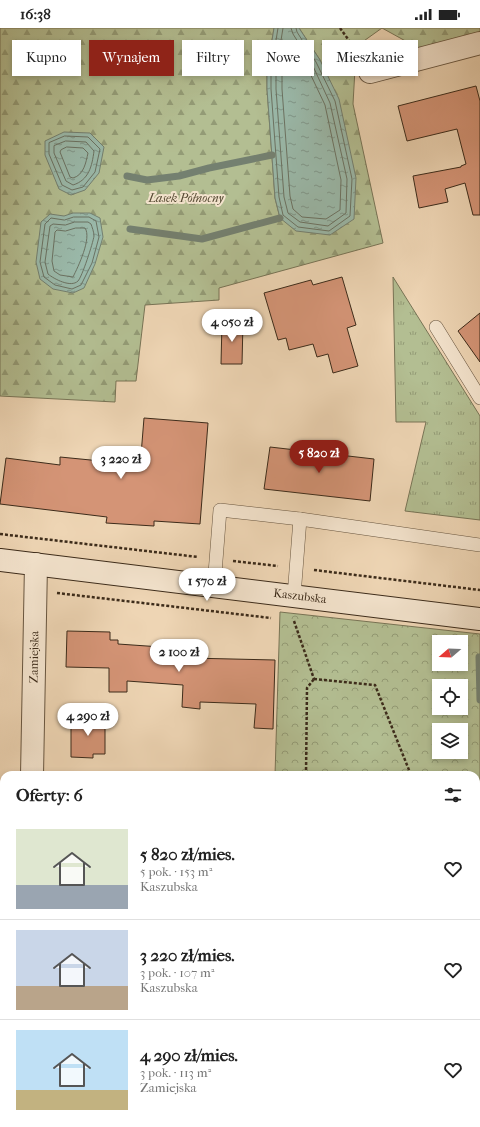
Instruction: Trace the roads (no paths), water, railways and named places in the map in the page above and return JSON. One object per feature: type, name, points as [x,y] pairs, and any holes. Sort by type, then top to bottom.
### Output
[{"type":"main road","points":[[418,59],[480,43]]},
{"type":"main road","name":"Kaszubska","points":[[0,560],[480,619]]},
{"type":"main road","name":"Zamiejska","points":[[32,771],[36,564]]},
{"type":"lane","points":[[436,327],[480,398]]},
{"type":"lane","points":[[214,586],[220,510],[300,519],[480,545]]},
{"type":"lane","points":[[294,596],[300,519]]},
{"type":"water","points":[[274,28],[299,28],[307,40],[272,40]]},
{"type":"water","points":[[314,51],[322,64],[322,76],[328,76],[339,99],[356,178],[354,219],[330,235],[296,231],[280,218],[275,198],[267,76],[314,76]]},
{"type":"water","points":[[64,132],[90,133],[104,147],[99,173],[85,190],[71,195],[59,189],[45,155],[45,141]]},
{"type":"water","points":[[73,213],[90,213],[100,218],[103,237],[95,264],[84,288],[73,293],[53,289],[40,279],[36,262],[41,222],[50,214],[64,216]]},
{"type":"waterway","points":[[127,176],[147,180],[179,176],[272,155]]},
{"type":"waterway","points":[[130,229],[202,239],[280,218]]},
{"type":"waterway","points":[[479,657],[480,700]]},
{"type":"park label","name":"Lasek Północny","points":[[186,198]]}]
